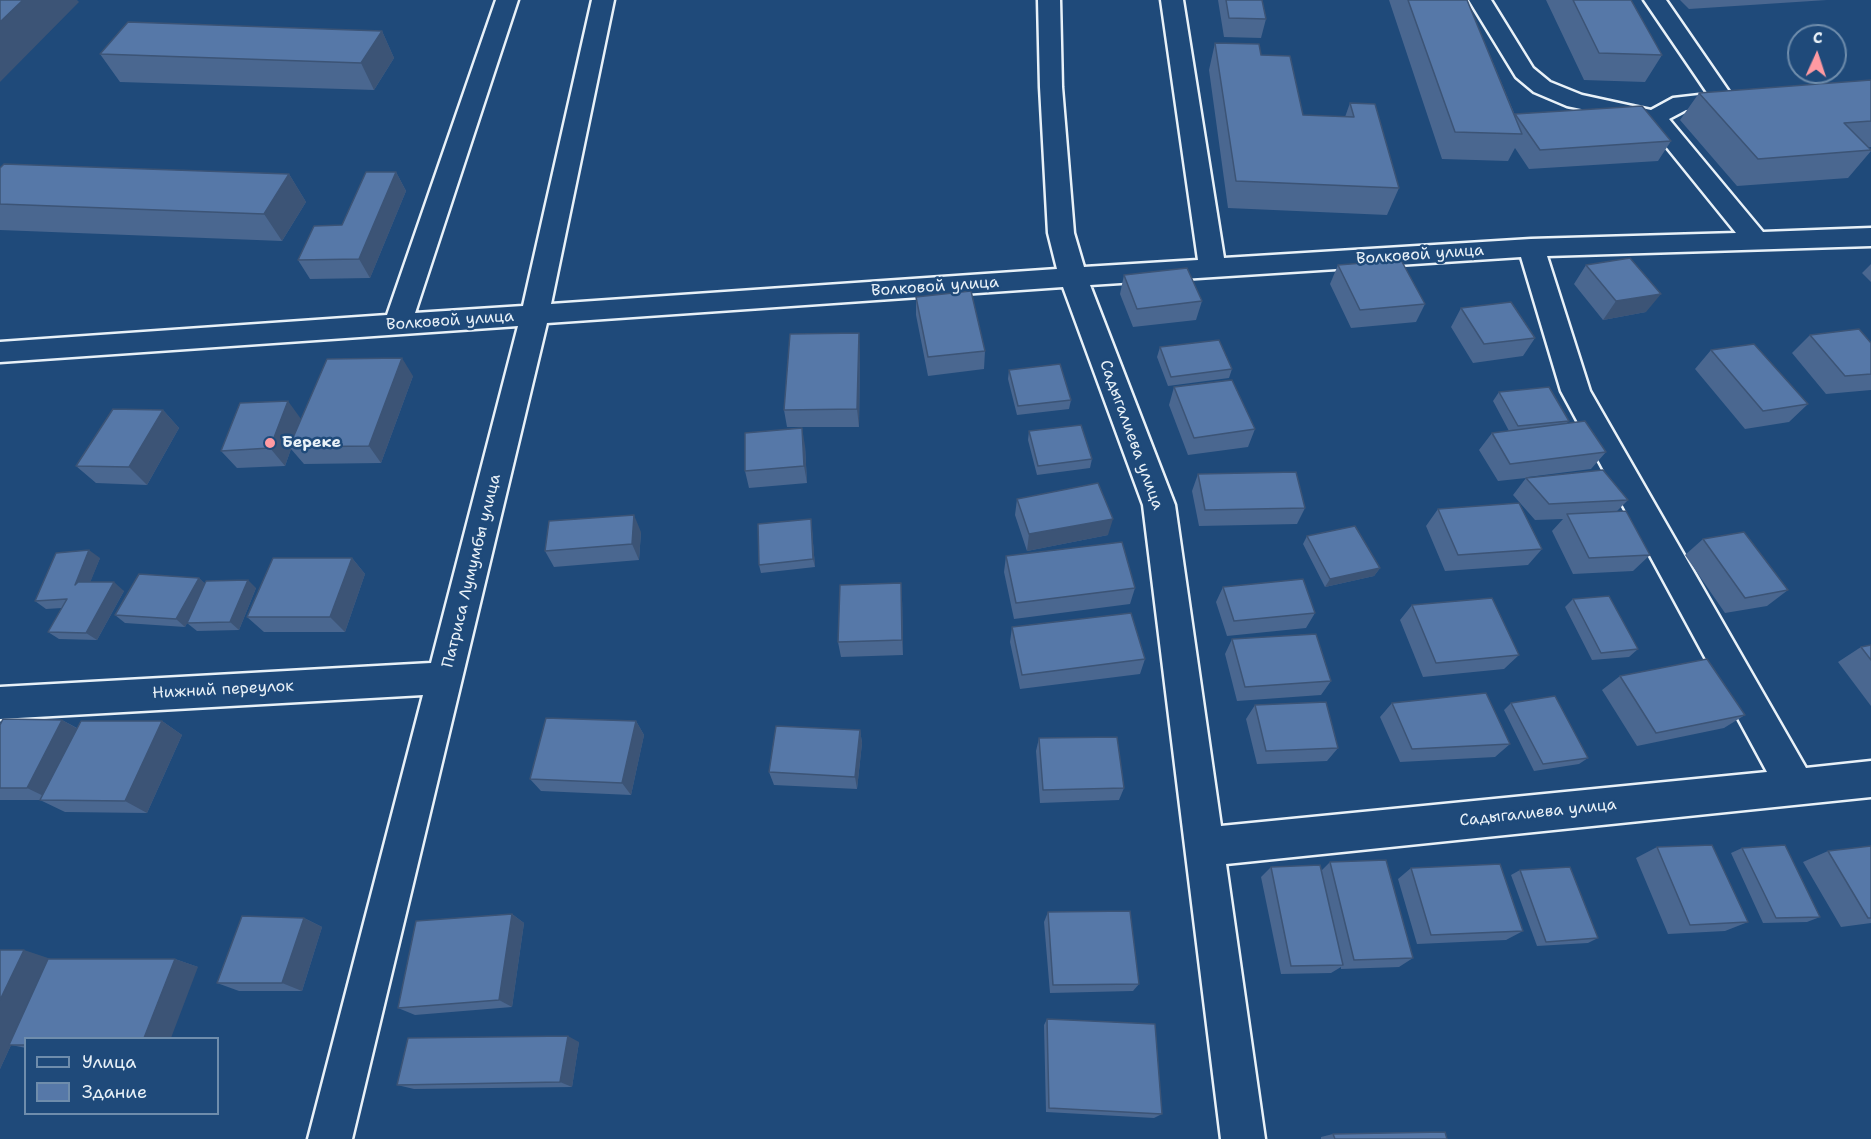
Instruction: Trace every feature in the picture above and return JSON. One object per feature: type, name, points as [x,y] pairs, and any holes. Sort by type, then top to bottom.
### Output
[{"type":"street","points":[[398,324],[507,0]]},
{"type":"street","name":"Патриса Лумумбы улица","points":[[330,1139],[535,315],[603,0]]},
{"type":"street","name":"Садыгалиева улица","points":[[1050,0],[1051,87],[1061,233],[1072,277],[1158,505],[1243,1139]]},
{"type":"street","points":[[1172,0],[1212,268]]},
{"type":"street","points":[[1480,0],[1524,72],[1542,87],[1575,101],[1655,117],[1682,103],[1758,98]]},
{"type":"street","points":[[1655,0],[1724,100]]},
{"type":"street","points":[[1655,117],[1756,240]]},
{"type":"street","name":"Волковой улица","points":[[0,352],[1072,277],[1531,248],[1871,237]]},
{"type":"street","points":[[1531,248],[1576,391],[1796,787]]},
{"type":"street","name":"Нижний переулок","points":[[0,702],[445,678]]},
{"type":"street","name":"Садыгалиева улица","points":[[1204,847],[1871,779]]},
{"type":"building","points":[[0,0],[23,0],[0,22]]},
{"type":"building","points":[[1226,0],[1262,0],[1266,19],[1229,18]]},
{"type":"building","points":[[1408,0],[1467,0],[1522,134],[1455,132]]},
{"type":"building","points":[[1573,0],[1631,0],[1662,55],[1599,53]]},
{"type":"building","points":[[128,22],[382,31],[361,63],[100,54]]},
{"type":"building","points":[[1215,43],[1259,44],[1261,55],[1290,56],[1303,115],[1354,117],[1350,103],[1375,104],[1399,188],[1236,181]]},
{"type":"building","points":[[1871,80],[1871,121],[1844,123],[1871,150],[1758,159],[1699,93],[1847,84],[1847,82]]},
{"type":"building","points":[[1642,106],[1671,141],[1540,150],[1515,114]]},
{"type":"building","points":[[4,164],[289,174],[264,214],[0,204],[0,168]]},
{"type":"building","points":[[366,172],[396,172],[359,259],[298,260],[314,226],[342,225]]},
{"type":"building","points":[[1630,258],[1661,294],[1616,301],[1586,265]]},
{"type":"building","points":[[1401,260],[1425,304],[1360,310],[1338,265]]},
{"type":"building","points":[[1187,268],[1202,301],[1137,309],[1124,275]]},
{"type":"building","points":[[971,291],[985,351],[928,357],[916,297]]},
{"type":"building","points":[[1511,302],[1535,338],[1484,344],[1461,308]]},
{"type":"building","points":[[1859,329],[1871,343],[1871,374],[1845,376],[1810,335]]},
{"type":"building","points":[[859,333],[857,409],[784,410],[790,334]]},
{"type":"building","points":[[1219,340],[1232,369],[1171,377],[1160,347]]},
{"type":"building","points":[[1754,344],[1808,404],[1763,411],[1711,350]]},
{"type":"building","points":[[402,358],[369,446],[289,447],[327,359]]},
{"type":"building","points":[[1060,364],[1071,400],[1018,406],[1009,370]]},
{"type":"building","points":[[1232,380],[1255,429],[1194,438],[1174,387]]},
{"type":"building","points":[[1549,387],[1569,421],[1518,426],[1499,392]]},
{"type":"building","points":[[288,401],[270,448],[221,451],[240,403]]},
{"type":"building","points":[[113,409],[163,410],[129,467],[76,466]]},
{"type":"building","points":[[1585,421],[1606,452],[1510,464],[1492,433]]},
{"type":"building","points":[[1081,425],[1092,459],[1038,466],[1029,431]]},
{"type":"building","points":[[802,428],[804,466],[745,471],[745,433]]},
{"type":"building","points":[[1603,470],[1628,500],[1549,504],[1526,478]]},
{"type":"building","points":[[1296,472],[1305,508],[1205,510],[1198,474]]},
{"type":"building","points":[[1098,483],[1113,519],[1029,534],[1017,499]]},
{"type":"building","points":[[1519,503],[1542,549],[1458,555],[1438,509]]},
{"type":"building","points":[[1626,511],[1650,555],[1589,558],[1567,514]]},
{"type":"building","points":[[634,515],[632,544],[545,551],[549,521]]},
{"type":"building","points":[[811,519],[813,559],[759,565],[758,524]]},
{"type":"building","points":[[1355,526],[1380,568],[1330,579],[1307,536]]},
{"type":"building","points":[[1744,532],[1788,590],[1745,598],[1703,539]]},
{"type":"building","points":[[1122,542],[1135,588],[1016,603],[1006,556]]},
{"type":"building","points":[[89,550],[75,585],[78,582],[114,582],[86,633],[48,632],[67,599],[35,601],[56,553]]},
{"type":"building","points":[[273,558],[352,558],[330,617],[247,617]]},
{"type":"building","points":[[139,574],[199,578],[176,619],[115,615]]},
{"type":"building","points":[[1303,579],[1315,613],[1234,621],[1223,587]]},
{"type":"building","points":[[248,580],[230,622],[187,623],[206,581]]},
{"type":"building","points":[[901,583],[902,640],[838,642],[840,585]]},
{"type":"building","points":[[1609,596],[1638,649],[1601,653],[1573,599]]},
{"type":"building","points":[[1492,598],[1519,655],[1436,663],[1412,605]]},
{"type":"building","points":[[1131,613],[1145,659],[1022,675],[1012,627]]},
{"type":"building","points":[[1316,634],[1331,681],[1245,687],[1232,639]]},
{"type":"building","points":[[1871,645],[1871,660],[1861,647]]},
{"type":"building","points":[[1707,659],[1745,715],[1656,733],[1620,676]]},
{"type":"building","points":[[1486,693],[1510,744],[1412,749],[1392,703]]},
{"type":"building","points":[[1555,696],[1588,758],[1543,764],[1511,703]]},
{"type":"building","points":[[1326,702],[1338,748],[1266,751],[1255,705]]},
{"type":"building","points":[[546,718],[636,721],[622,783],[530,779]]},
{"type":"building","points":[[3,719],[62,720],[27,788],[0,788],[0,725]]},
{"type":"building","points":[[81,721],[162,721],[125,801],[40,800]]},
{"type":"building","points":[[776,726],[860,730],[855,777],[769,772]]},
{"type":"building","points":[[1117,737],[1124,788],[1043,790],[1039,738]]},
{"type":"building","points":[[1712,845],[1748,922],[1690,925],[1657,847]]},
{"type":"building","points":[[1785,845],[1820,917],[1776,918],[1742,848]]},
{"type":"building","points":[[1871,846],[1871,918],[1868,918],[1828,851]]},
{"type":"building","points":[[1386,860],[1413,958],[1354,960],[1330,862]]},
{"type":"building","points":[[1500,864],[1523,931],[1431,935],[1411,868]]},
{"type":"building","points":[[1320,865],[1343,965],[1291,966],[1271,867]]},
{"type":"building","points":[[1570,867],[1598,938],[1546,942],[1520,870]]},
{"type":"building","points":[[1130,911],[1139,984],[1053,985],[1048,912]]},
{"type":"building","points":[[512,914],[499,1000],[398,1008],[416,921]]},
{"type":"building","points":[[242,916],[304,918],[282,983],[217,983]]},
{"type":"building","points":[[0,950],[24,950],[0,1000]]},
{"type":"building","points":[[48,959],[175,959],[144,1037],[24,1037],[24,1045],[9,1045]]},
{"type":"building","points":[[1047,1019],[1155,1024],[1162,1114],[1049,1108]]},
{"type":"building","points":[[568,1036],[560,1082],[397,1085],[408,1038]]},
{"type":"building","points":[[1445,1132],[1447,1139],[1335,1139],[1333,1134]]},
{"type":"place","name":"Береке","points":[[270,443]]}]
